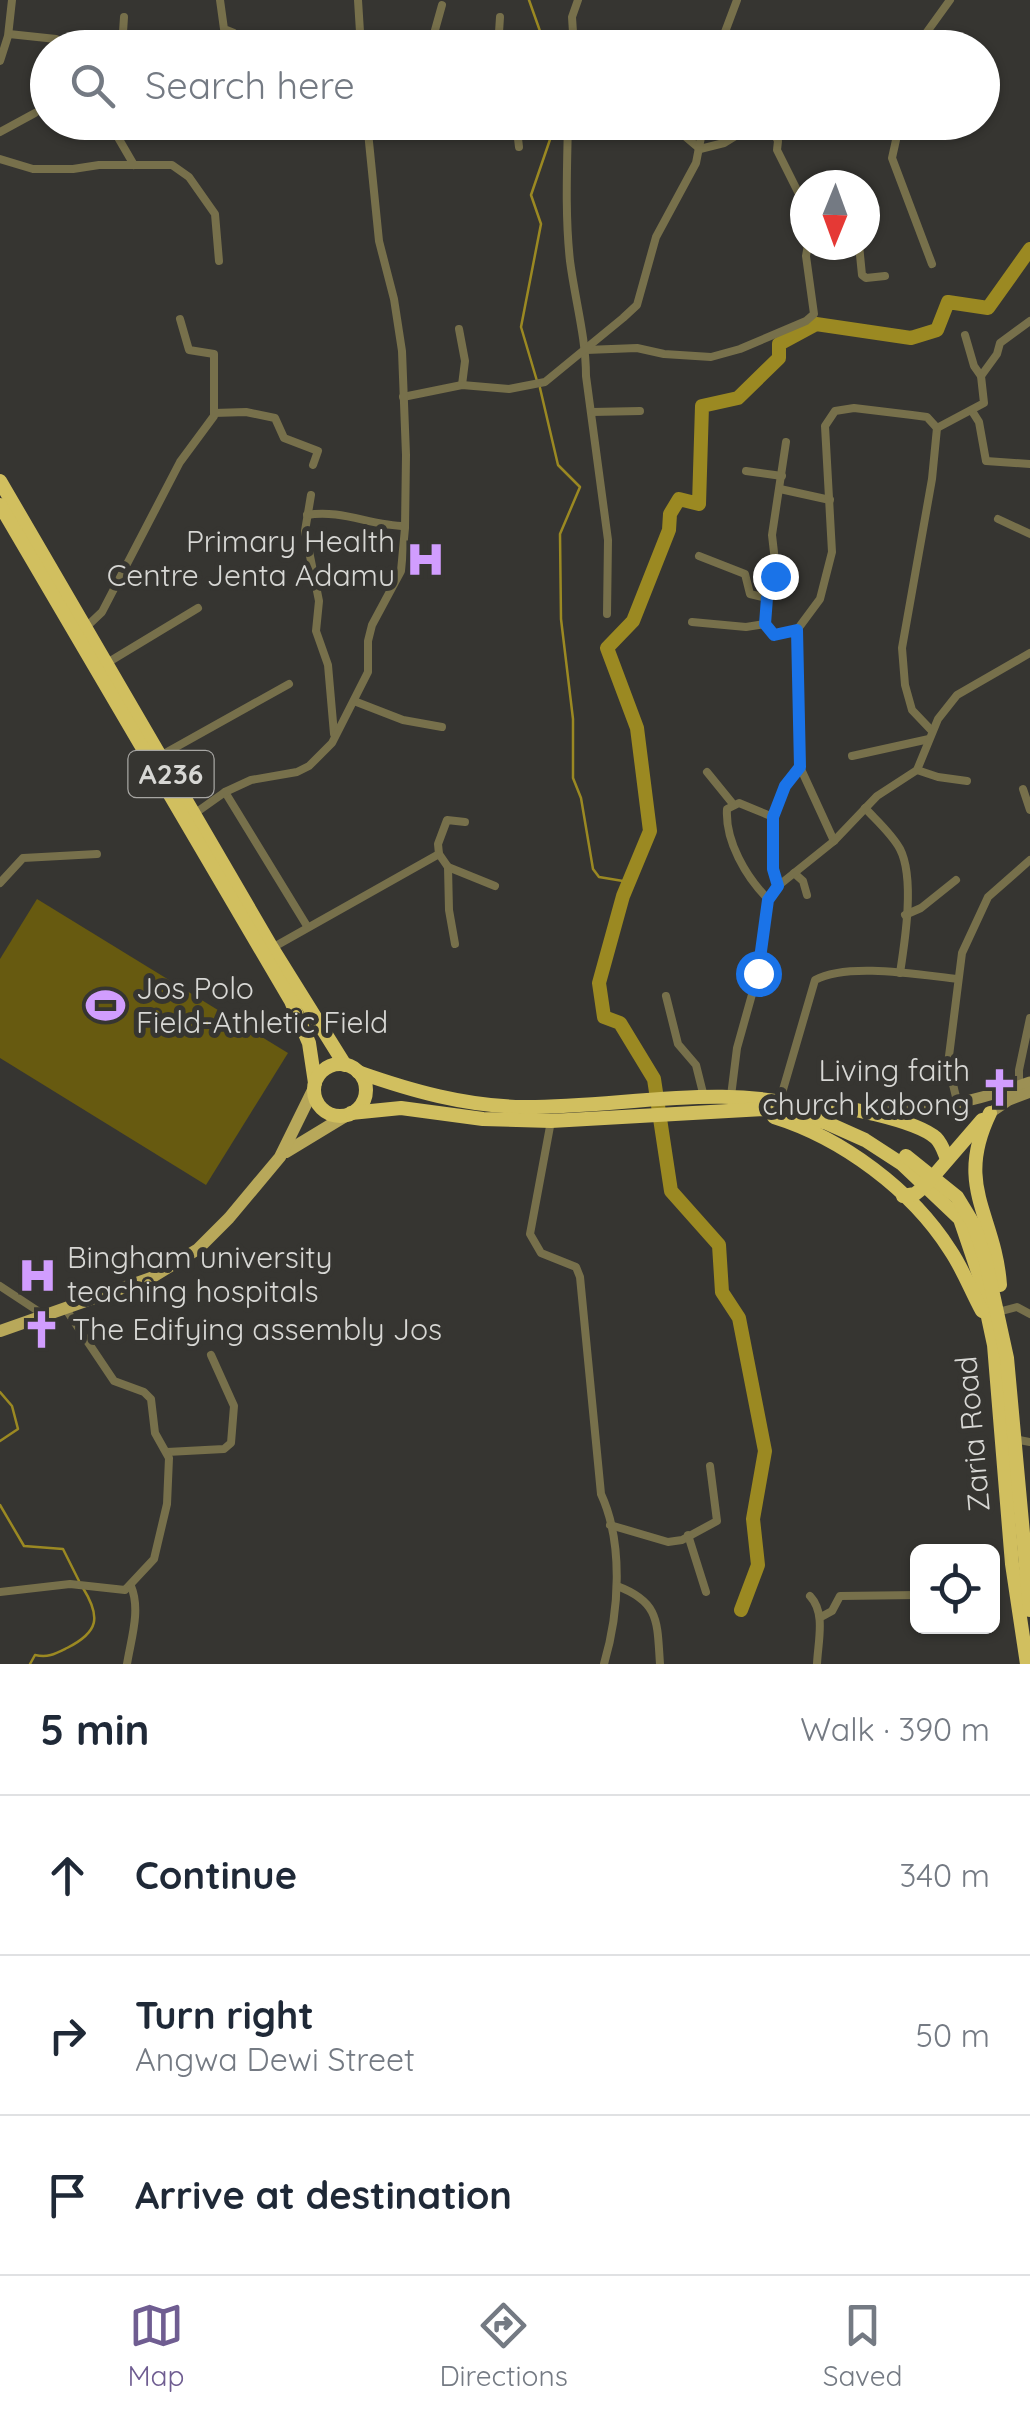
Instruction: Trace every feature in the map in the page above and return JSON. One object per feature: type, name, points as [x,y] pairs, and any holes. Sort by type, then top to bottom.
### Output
[{"type":"highway","name":"A236","points":[[0,481],[80,631],[290,1000],[307,1034],[314,1085]]},
{"type":"highway","name":"A236","points":[[0,504],[80,631],[107,663],[325,1037],[352,1068]]},
{"type":"highway","points":[[349,1114],[363,1102],[366,1091],[352,1068]]},
{"type":"highway","points":[[646,1108],[473,1103],[428,1095],[352,1068],[323,1070],[314,1085],[321,1108],[336,1115],[401,1108],[483,1119],[552,1121],[674,1106],[764,1109],[812,1118],[904,1160]]},
{"type":"highway","points":[[674,1106],[704,1097],[780,1100],[850,1123],[904,1160],[954,1202],[974,1225],[1007,1358],[1022,1441],[1030,1610]]},
{"type":"highway","points":[[805,1106],[838,1106],[926,1132],[938,1140],[947,1160]]},
{"type":"highway","points":[[719,1109],[772,1117],[805,1128],[846,1150],[903,1196],[952,1252],[994,1312]]},
{"type":"highway","points":[[903,1196],[920,1191],[990,1113]]},
{"type":"highway","points":[[990,1113],[978,1143],[974,1174],[1000,1282],[994,1312]]},
{"type":"highway","name":"Zaria Road","points":[[954,1202],[994,1312],[1012,1564],[1027,1664]]},
{"type":"main road","points":[[280,1156],[314,1085]]},
{"type":"main road","points":[[0,1331],[151,1278],[184,1260],[229,1218],[280,1156],[306,1136],[349,1114]]},
{"type":"street","points":[[0,62],[9,34],[12,0]]},
{"type":"street","points":[[220,0],[224,30]]},
{"type":"street","points":[[358,0],[360,30]]},
{"type":"street","points":[[573,30],[572,16],[578,0]]},
{"type":"street","points":[[726,30],[737,0]]},
{"type":"street","points":[[928,30],[950,0]]},
{"type":"street","points":[[435,30],[442,6]]},
{"type":"street","points":[[123,30],[124,17]]},
{"type":"street","points":[[499,30],[500,17]]},
{"type":"street","points":[[9,34],[30,36]]},
{"type":"street","points":[[0,132],[30,116]]},
{"type":"street","points":[[119,140],[134,165]]},
{"type":"street","points":[[194,814],[225,792],[251,780],[297,772],[309,766],[334,739],[368,672],[366,657],[372,625],[401,572],[406,526],[399,328],[379,241],[369,140]]},
{"type":"street","points":[[518,140],[519,147]]},
{"type":"street","points":[[568,140],[566,219],[608,540],[607,614]]},
{"type":"street","points":[[689,140],[700,149]]},
{"type":"street","points":[[403,397],[462,385],[509,389],[530,386],[545,382],[586,350],[637,304],[656,238],[696,163],[701,140]]},
{"type":"street","points":[[700,149],[729,140]]},
{"type":"street","points":[[777,140],[776,150],[790,177]]},
{"type":"street","points":[[896,140],[892,158],[932,264]]},
{"type":"street","points":[[0,158],[34,169],[172,166],[189,177],[215,214],[220,261]]},
{"type":"street","points":[[586,350],[637,348],[710,357],[806,322],[814,314],[807,260]]},
{"type":"street","points":[[860,260],[866,278],[886,276]]},
{"type":"street","points":[[80,631],[102,612],[180,462],[214,413],[214,354],[189,350],[180,319]]},
{"type":"street","points":[[982,376],[1000,343],[1030,320]]},
{"type":"street","points":[[459,329],[465,360],[462,385]]},
{"type":"street","points":[[937,428],[984,403],[982,376],[974,366],[965,334]]},
{"type":"street","points":[[834,840],[800,767],[797,630],[820,599],[828,575],[833,532],[826,426],[835,411],[854,408],[926,417],[937,428]]},
{"type":"street","points":[[592,412],[640,411]]},
{"type":"street","points":[[972,411],[979,422],[986,461],[1030,464]]},
{"type":"street","points":[[214,413],[246,412],[275,418],[284,438],[318,451],[314,465]]},
{"type":"street","points":[[931,735],[912,710],[902,648],[932,480],[937,428]]},
{"type":"street","points":[[786,442],[772,536],[776,570],[767,598],[765,624],[771,634],[797,630]]},
{"type":"street","points":[[746,471],[782,476]]},
{"type":"street","points":[[780,489],[830,500]]},
{"type":"street","points":[[311,496],[305,531],[319,601],[316,630],[328,665],[334,739]]},
{"type":"street","points":[[308,515],[329,512],[406,526]]},
{"type":"street","points":[[998,519],[1030,534]]},
{"type":"street","points":[[699,556],[746,574],[750,594],[767,598]]},
{"type":"street","points":[[107,663],[198,608]]},
{"type":"street","points":[[692,622],[765,624]]},
{"type":"street","points":[[731,1096],[736,1048],[758,973],[768,900],[778,886],[834,840],[864,808],[917,770],[931,735],[956,695],[1029,652]]},
{"type":"street","points":[[160,756],[289,684]]},
{"type":"street","points":[[354,701],[403,720],[442,728]]},
{"type":"street","points":[[852,756],[931,735]]},
{"type":"street","points":[[778,886],[773,869],[773,817],[785,786],[800,767]]},
{"type":"street","points":[[917,770],[967,781]]},
{"type":"street","points":[[707,772],[733,804]]},
{"type":"street","points":[[1023,789],[1030,810]]},
{"type":"street","points":[[225,792],[308,926]]},
{"type":"street","points":[[768,900],[749,876],[726,827],[727,809],[733,804],[750,805],[773,817]]},
{"type":"street","points":[[864,808],[898,845],[904,859],[906,915],[900,973]]},
{"type":"street","points":[[455,944],[448,868],[439,854],[441,830],[448,820],[465,822]]},
{"type":"street","points":[[0,883],[23,858],[98,854]]},
{"type":"street","points":[[272,948],[439,854]]},
{"type":"street","points":[[958,1105],[948,1064],[962,953],[988,897],[1030,860]]},
{"type":"street","points":[[448,868],[495,886]]},
{"type":"street","points":[[794,873],[802,881],[806,895]]},
{"type":"street","points":[[906,915],[922,908],[956,880]]},
{"type":"street","points":[[780,1100],[814,980],[824,975],[900,973],[958,979]]},
{"type":"street","points":[[666,996],[678,1044],[696,1066],[704,1097]]},
{"type":"street","points":[[1026,1087],[1030,1018]]},
{"type":"street","points":[[838,1106],[913,1111],[958,1105],[1026,1087]]},
{"type":"street","points":[[990,1113],[1026,1087]]},
{"type":"street","points":[[552,1121],[530,1234],[541,1253],[578,1271],[601,1494],[610,1525],[616,1586],[614,1630],[604,1664]]},
{"type":"street","points":[[0,1286],[44,1315]]},
{"type":"street","points":[[994,1312],[1018,1306],[1030,1314]]},
{"type":"street","points":[[0,1592],[70,1584],[120,1590],[130,1586],[154,1559],[161,1538],[170,1465],[156,1433],[151,1399],[144,1392],[114,1381],[65,1308]]},
{"type":"street","points":[[167,1452],[224,1449],[231,1443],[234,1406],[211,1355]]},
{"type":"street","points":[[610,1525],[668,1542],[682,1540],[717,1521],[710,1466]]},
{"type":"street","points":[[688,1535],[706,1592]]},
{"type":"street","points":[[127,1664],[135,1617],[135,1597],[130,1586]]},
{"type":"street","points":[[616,1586],[636,1593],[650,1604],[655,1615],[660,1664]]},
{"type":"street","points":[[821,1616],[832,1611],[840,1596],[910,1595]]},
{"type":"street","points":[[810,1596],[821,1616],[817,1664]]},
{"type":"shaded area","name":"Jos Polo Field-Athletic Field","points":[[37,899],[288,1053],[206,1185],[0,1058],[0,959]]},
{"type":"waterway","points":[[529,0],[540,30]]},
{"type":"waterway","points":[[537,381],[521,327],[541,224],[531,195],[550,140]]},
{"type":"waterway","points":[[741,1610],[758,1565],[753,1519],[765,1451],[739,1318],[722,1292],[719,1245],[671,1191],[654,1079],[620,1023],[604,1017],[599,983],[623,896],[650,831],[637,728],[607,648],[633,621],[669,530],[670,514],[679,499],[699,504],[702,406],[738,398],[779,358],[779,344],[816,324],[911,338],[937,330],[948,302],[988,308],[1030,249]]},
{"type":"waterway","points":[[540,388],[558,465],[580,487],[560,534],[561,619],[573,719],[573,778],[581,798],[593,869],[599,877],[629,882]]},
{"type":"waterway","points":[[0,1392],[12,1406],[18,1429],[0,1441]]},
{"type":"waterway","points":[[0,1505],[24,1546],[63,1549],[79,1581]]},
{"type":"waterway","points":[[30,1664],[35,1655],[59,1652],[91,1630],[93,1607],[83,1588]]},
{"type":"place","name":"Primary Health Centre Jenta Adamu","points":[[425,559]]},
{"type":"place","name":"Jos Polo Field-Athletic Field","points":[[106,1006]]},
{"type":"place","name":"Living faith church kabong","points":[[1000,1088]]},
{"type":"place","name":"Bingham university teaching hospitals","points":[[37,1275]]},
{"type":"place","name":"The Edifying assembly Jos","points":[[42,1330]]},
{"type":"route","points":[[758,973],[768,900],[778,886],[773,869],[773,817],[785,786],[800,767],[797,630],[774,635],[765,624],[767,598],[775,576]]}]
